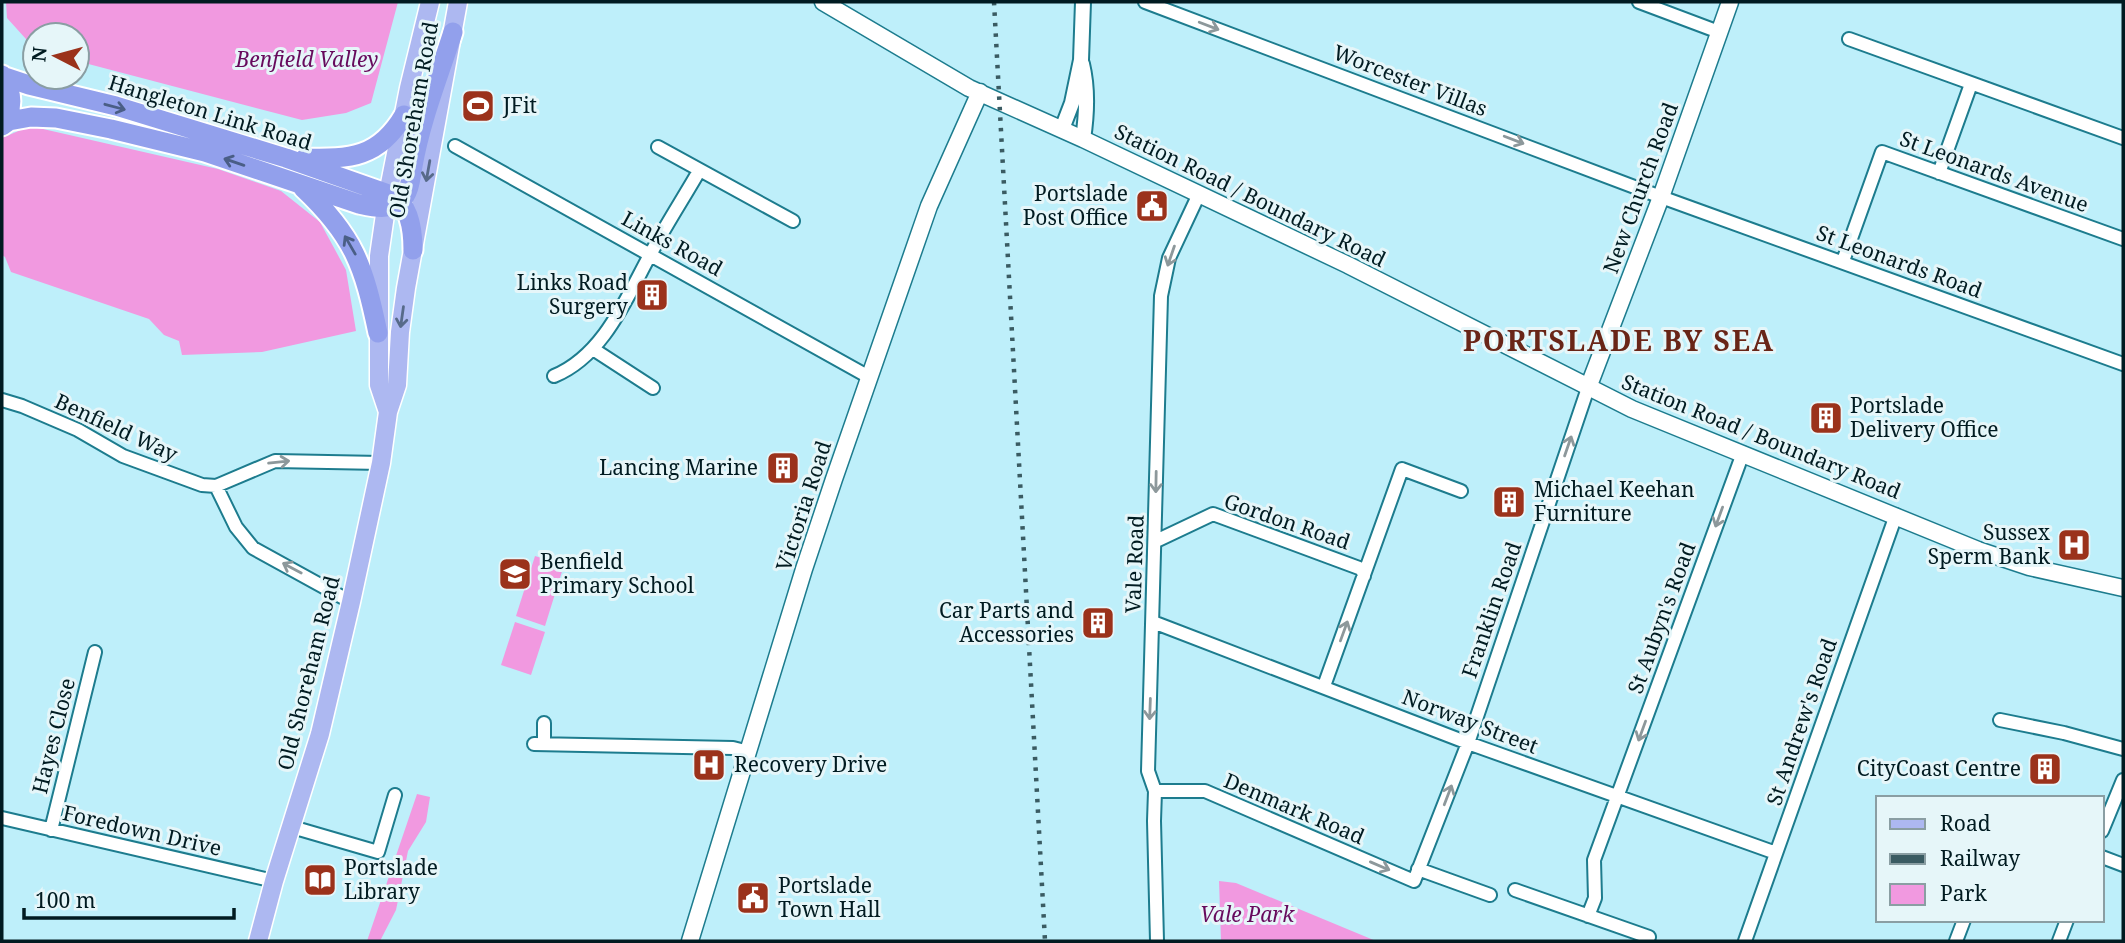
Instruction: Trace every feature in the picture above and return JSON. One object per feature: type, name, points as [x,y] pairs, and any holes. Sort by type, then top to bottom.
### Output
[{"type":"highway","points":[[413,250],[411,227],[392,201],[409,188],[417,142],[453,32]]},
{"type":"highway","points":[[2,75],[9,87],[11,99],[2,125]]},
{"type":"highway","name":"Hangleton Link Road","points":[[2,75],[29,85],[116,106],[286,158],[392,201]]},
{"type":"highway","points":[[286,158],[356,157],[378,146],[404,115]]},
{"type":"highway","name":"Hangleton Link Road","points":[[2,125],[31,117],[56,118],[205,152],[359,204],[392,201]]},
{"type":"highway","points":[[299,184],[327,211],[351,245],[364,273],[379,332]]},
{"type":"main road","name":"Old Shoreham Road","points":[[388,412],[379,385],[378,272],[392,201],[404,115],[430,2]]},
{"type":"main road","name":"Old Shoreham Road","points":[[258,941],[320,734],[382,463],[388,412],[397,385],[400,332],[413,250],[458,2]]},
{"type":"main road","name":"Station Road / Boundary Road","points":[[823,2],[980,92],[1199,194],[1632,409],[1978,550],[2020,565],[2123,588]]},
{"type":"main road","name":"New Church Road","points":[[1588,388],[1661,197],[1730,2]]},
{"type":"main road","name":"Victoria Road","points":[[690,941],[804,569],[869,377],[929,206],[980,92]]},
{"type":"street","points":[[1062,129],[1072,103],[1081,60],[1083,2]]},
{"type":"street","name":"Worcester Villas","points":[[1145,2],[1661,197]]},
{"type":"street","points":[[1639,2],[1719,32]]},
{"type":"street","points":[[1849,39],[2123,138]]},
{"type":"street","points":[[1081,60],[1086,81],[1087,112],[1083,139]]},
{"type":"street","points":[[1939,173],[1971,84]]},
{"type":"street","name":"Links Road","points":[[455,146],[869,377]]},
{"type":"street","points":[[657,147],[793,221]]},
{"type":"street","name":"St Leonards Avenue","points":[[1843,261],[1882,152],[2123,239]]},
{"type":"street","points":[[554,376],[568,370],[593,349],[633,289],[699,170]]},
{"type":"street","name":"Vale Road","points":[[1157,941],[1155,791],[1148,771],[1161,296],[1169,258],[1199,194]]},
{"type":"street","name":"St Leonards Road","points":[[1661,197],[2123,364]]},
{"type":"street","points":[[593,349],[653,388]]},
{"type":"street","name":"Franklin Road","points":[[1416,875],[1468,743],[1588,388]]},
{"type":"street","name":"Benfield Way","points":[[2,400],[78,430],[123,456],[183,480],[216,486]]},
{"type":"street","name":"St Aubyn's Road","points":[[1588,916],[1595,898],[1594,860],[1742,453]]},
{"type":"street","points":[[351,602],[253,548],[236,527],[216,486],[275,461],[382,463]]},
{"type":"street","points":[[1324,686],[1402,469],[1461,491]]},
{"type":"street","name":"Gordon Road","points":[[1156,541],[1213,514],[1362,569],[1364,576]]},
{"type":"street","name":"St Andrew's Road","points":[[1745,941],[1896,515]]},
{"type":"street","name":"Norway Street","points":[[1153,622],[1468,743],[1776,853]]},
{"type":"street","name":"Hayes Close","points":[[51,830],[95,652]]},
{"type":"street","points":[[2000,720],[2064,733],[2123,750]]},
{"type":"street","points":[[544,723],[539,744],[733,748],[749,752]]},
{"type":"street","points":[[2104,826],[2123,780]]},
{"type":"street","name":"Denmark Road","points":[[1155,791],[1205,791],[1416,875],[1490,895]]},
{"type":"street","points":[[292,827],[378,852],[395,795]]},
{"type":"street","name":"Foredown Drive","points":[[2,818],[274,881]]},
{"type":"street","points":[[2104,858],[2123,864]]},
{"type":"street","points":[[1515,890],[1650,937]]},
{"type":"street","points":[[1956,941],[1963,922]]},
{"type":"street","points":[[2059,941],[2066,922]]},
{"type":"green space","name":"Benfield Valley","points":[[6,2],[398,2],[371,103],[346,113],[302,120],[91,65],[91,21],[21,21],[21,34],[7,18]]},
{"type":"green space","points":[[30,126],[218,169],[281,191],[320,222],[346,270],[356,331],[262,352],[182,355],[179,341],[164,335],[149,319],[11,272],[2,255],[2,138]]},
{"type":"green space","points":[[535,556],[564,565],[545,626],[516,616]]},
{"type":"green space","points":[[515,622],[545,632],[531,675],[501,665]]},
{"type":"green space","points":[[417,794],[430,797],[426,822],[408,851],[396,910],[380,941],[367,941]]},
{"type":"green space","name":"Vale Park","points":[[1219,881],[1236,883],[1376,941],[1221,941]]},
{"type":"railway","points":[[994,2],[1045,941]]},
{"type":"place","name":"JFit","points":[[478,106]]},
{"type":"place","name":"Portslade Post Office","points":[[1152,206]]},
{"type":"place","name":"Links Road Surgery","points":[[652,295]]},
{"type":"place","name":"Portslade Delivery Office","points":[[1826,418]]},
{"type":"place","name":"Lancing Marine","points":[[783,468]]},
{"type":"place","name":"Michael Keehan Furniture","points":[[1509,502]]},
{"type":"place","name":"Sussex Sperm Bank","points":[[2074,545]]},
{"type":"place","name":"Benfield Primary School","points":[[515,574]]},
{"type":"place","name":"Car Parts and Accessories","points":[[1098,623]]},
{"type":"place","name":"Recovery Drive","points":[[709,765]]},
{"type":"place","name":"CityCoast Centre","points":[[2045,769]]},
{"type":"place","name":"Portslade Library","points":[[320,880]]},
{"type":"place","name":"Portslade Town Hall","points":[[753,898]]},
{"type":"district","name":"PORTSLADE BY SEA","points":[[1619,341]]}]
